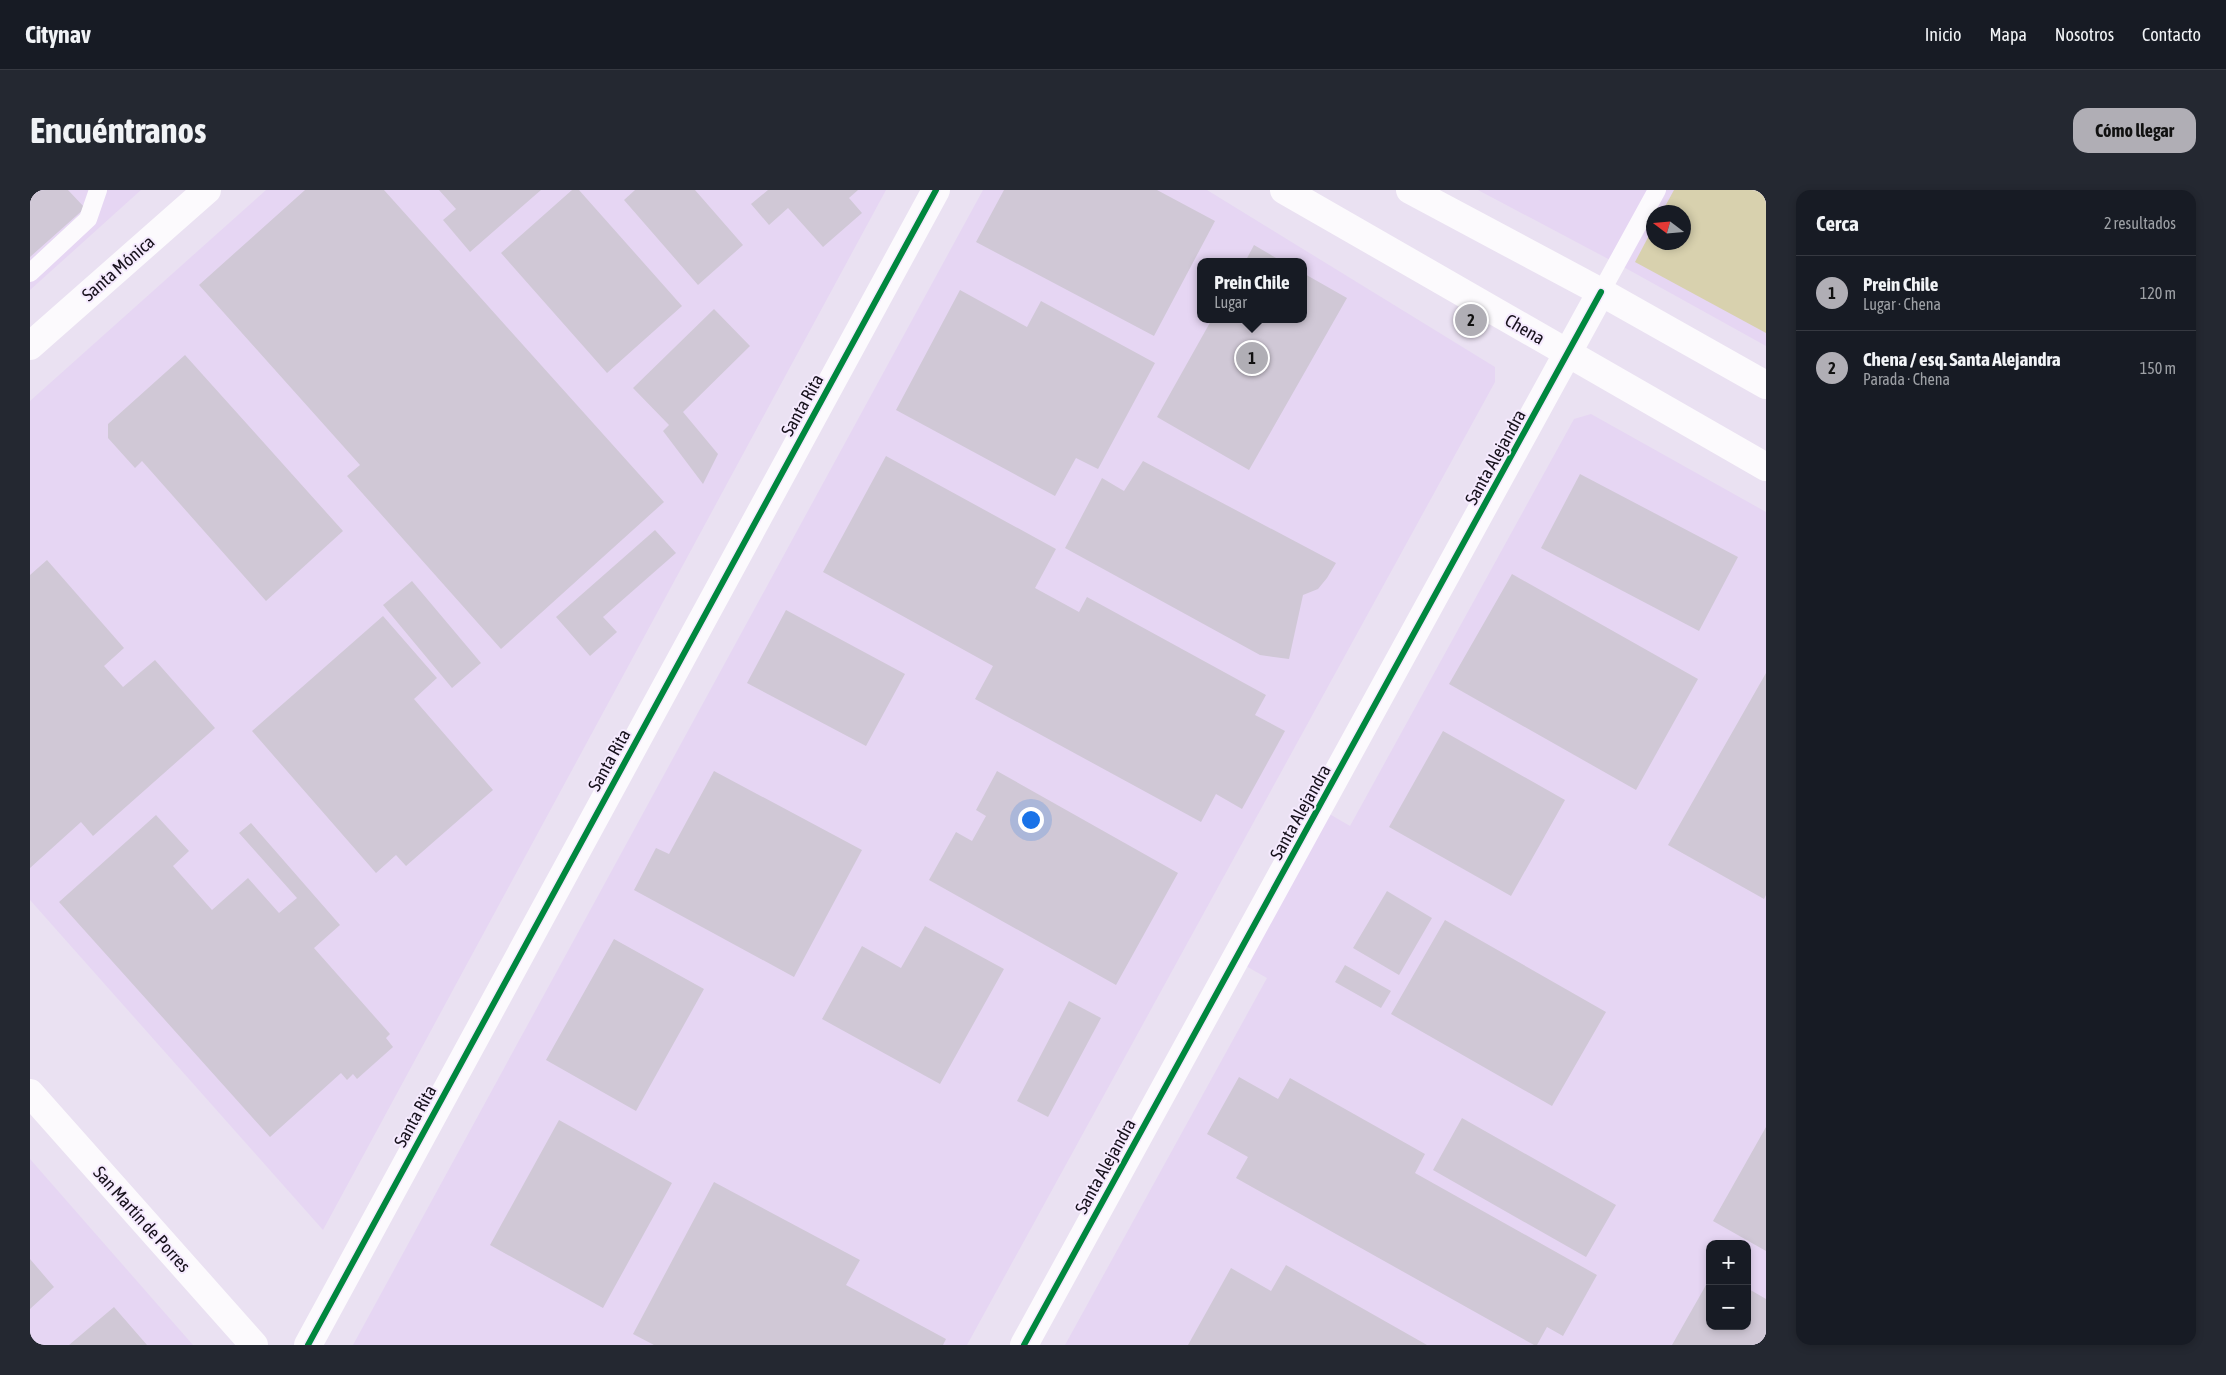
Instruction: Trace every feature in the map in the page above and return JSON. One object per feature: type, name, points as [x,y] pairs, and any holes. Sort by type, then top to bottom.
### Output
[{"type":"street","name":"Santa Mónica","points":[[30,346],[207,190]]},
{"type":"street","name":"Santa Rita","points":[[308,1345],[936,190]]},
{"type":"street","name":"Chena","points":[[1284,190],[1766,467]]},
{"type":"street","points":[[1410,190],[1602,292],[1766,386]]},
{"type":"street","name":"Santa Alejandra","points":[[1024,1345],[1602,292]]},
{"type":"street","name":"San Martín de Porres","points":[[30,1094],[254,1345]]},
{"type":"lane","points":[[30,273],[88,220],[98,190]]},
{"type":"lane","points":[[1602,292],[1657,190]]},
{"type":"shaded area","points":[[30,190],[141,190],[30,290]]},
{"type":"shaded area","points":[[266,190],[886,190],[323,1230],[30,900],[30,401]]},
{"type":"shaded area","points":[[983,190],[1207,190],[1495,367],[1495,382],[967,1345],[353,1345]]},
{"type":"shaded area","points":[[1478,190],[1766,190],[1766,346],[1629,270]]},
{"type":"shaded area","points":[[1674,190],[1766,190],[1766,333],[1635,262],[1646,241],[1646,250],[1691,250],[1691,205],[1666,205]]},
{"type":"shaded area","points":[[1591,414],[1766,512],[1766,1345],[1065,1345],[1267,978],[1237,961],[1321,809],[1350,826],[1574,419]]},
{"type":"shaded area","points":[[30,1159],[193,1345],[30,1345]]},
{"type":"building","points":[[30,190],[68,190],[85,208],[30,257]]},
{"type":"building","points":[[305,190],[384,190],[664,502],[501,649],[347,476],[360,465],[199,285]]},
{"type":"building","points":[[439,190],[541,190],[470,252],[443,220],[456,209]]},
{"type":"building","points":[[572,190],[579,190],[682,306],[607,373],[501,253]]},
{"type":"building","points":[[635,190],[695,190],[743,245],[698,285],[624,200]]},
{"type":"building","points":[[768,190],[858,190],[849,198],[862,213],[823,247],[788,208],[769,225],[751,204]]},
{"type":"building","points":[[1004,190],[1157,190],[1215,221],[1154,336],[976,242]]},
{"type":"building","points":[[1254,245],[1276,258],[1247,258]]},
{"type":"building","points":[[1307,275],[1347,298],[1249,470],[1157,417],[1210,323],[1307,323]]},
{"type":"building","points":[[960,290],[1027,327],[1041,301],[1155,363],[1098,469],[1076,458],[1055,496],[896,410]]},
{"type":"building","points":[[714,309],[750,346],[683,412],[718,454],[703,484],[663,431],[669,425],[633,388]]},
{"type":"building","points":[[185,355],[343,531],[266,601],[142,461],[135,468],[108,438],[108,424]]},
{"type":"building","points":[[886,456],[1056,549],[1035,588],[1079,612],[1087,597],[1266,695],[1255,715],[1285,731],[1242,809],[1216,794],[1201,822],[975,699],[993,666],[823,572]]},
{"type":"building","points":[[1143,461],[1336,563],[1318,589],[1303,595],[1289,659],[1260,655],[1065,548],[1102,478],[1124,491]]},
{"type":"building","points":[[1580,474],[1738,557],[1699,631],[1541,548]]},
{"type":"building","points":[[655,530],[676,553],[603,617],[617,632],[590,656],[556,617]]},
{"type":"building","points":[[47,560],[124,648],[104,666],[123,687],[155,660],[215,728],[93,836],[81,822],[30,868],[30,575]]},
{"type":"building","points":[[1512,574],[1698,679],[1636,790],[1449,684]]},
{"type":"building","points":[[412,581],[481,663],[452,688],[383,605]]},
{"type":"building","points":[[786,610],[905,674],[866,746],[747,683]]},
{"type":"building","points":[[383,616],[437,678],[414,699],[493,790],[406,866],[396,855],[376,873],[252,731]]},
{"type":"building","points":[[1766,673],[1766,895],[1764,899],[1668,845]]},
{"type":"building","points":[[1443,731],[1565,800],[1511,896],[1389,827]]},
{"type":"building","points":[[714,771],[862,850],[794,977],[634,890],[656,848],[669,854]]},
{"type":"building","points":[[997,771],[1178,873],[1116,985],[929,880],[956,832],[972,841],[986,816],[976,810]]},
{"type":"building","points":[[156,815],[189,851],[173,866],[212,910],[248,878],[279,913],[297,898],[239,833],[251,823],[340,925],[314,948],[390,1034],[386,1038],[393,1047],[357,1079],[353,1074],[347,1080],[341,1073],[270,1137],[59,902]]},
{"type":"building","points":[[1387,891],[1432,918],[1399,975],[1353,948]]},
{"type":"building","points":[[1445,920],[1606,1012],[1552,1106],[1391,1014]]},
{"type":"building","points":[[925,926],[1004,969],[940,1084],[822,1019],[862,946],[901,968]]},
{"type":"building","points":[[614,939],[704,989],[636,1111],[546,1060]]},
{"type":"building","points":[[1345,965],[1391,991],[1381,1008],[1335,982]]},
{"type":"building","points":[[1069,1001],[1101,1018],[1048,1117],[1017,1101]]},
{"type":"building","points":[[1239,1077],[1278,1099],[1290,1078],[1425,1154],[1415,1173],[1597,1275],[1563,1336],[1547,1327],[1537,1345],[1534,1345],[1236,1178],[1248,1157],[1207,1134]]},
{"type":"building","points":[[1462,1118],[1616,1205],[1586,1257],[1433,1170]]},
{"type":"building","points":[[559,1120],[672,1183],[603,1308],[490,1245]]},
{"type":"building","points":[[1766,1127],[1766,1251],[1751,1243],[1751,1240],[1747,1240],[1713,1221]]},
{"type":"building","points":[[714,1182],[860,1260],[846,1285],[946,1339],[943,1345],[654,1345],[633,1334]]},
{"type":"building","points":[[30,1259],[54,1287],[30,1309]]},
{"type":"building","points":[[1286,1265],[1427,1345],[1188,1345],[1231,1268],[1271,1291]]},
{"type":"building","points":[[1706,1285],[1706,1330],[1751,1330],[1751,1290],[1766,1299],[1766,1345],[1672,1345]]},
{"type":"building","points":[[114,1307],[147,1345],[69,1345]]},
{"type":"cycle path","points":[[308,1345],[936,190]]},
{"type":"cycle path","points":[[1024,1345],[1601,292]]},
{"type":"place","name":"Chena / esq. Santa Alejandra","points":[[1471,320]]},
{"type":"place","name":"Prein Chile","points":[[1252,358]]}]
